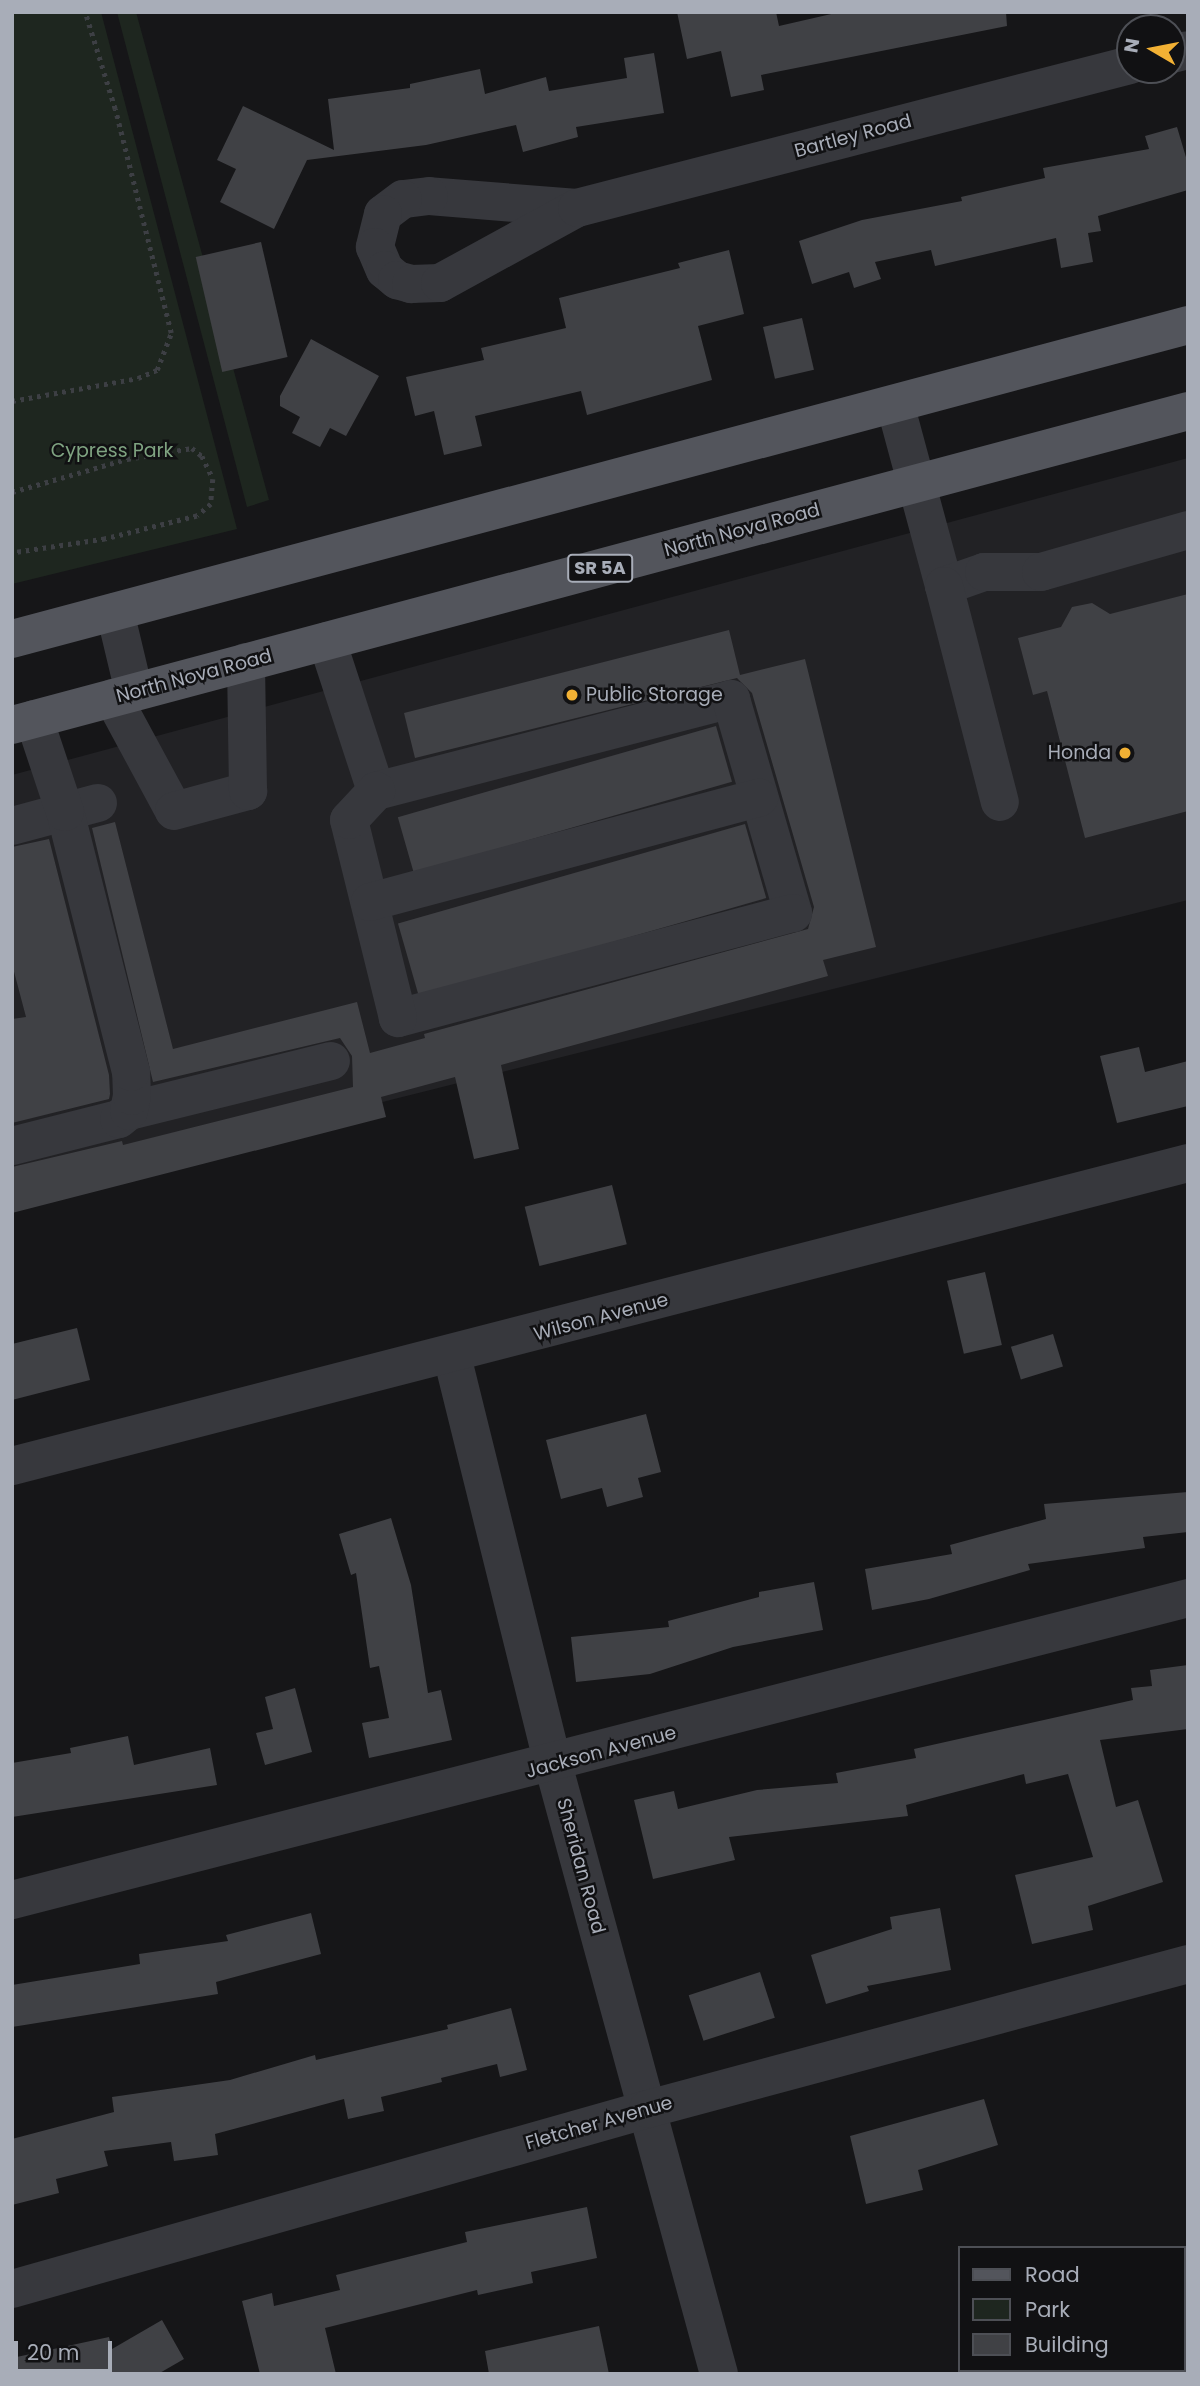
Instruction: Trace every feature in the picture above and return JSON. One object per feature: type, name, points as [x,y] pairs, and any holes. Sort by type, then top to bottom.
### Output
[{"type":"main road","points":[[12,639],[1188,325]]},
{"type":"main road","name":"North Nova Road","points":[[23,722],[1188,411]]},
{"type":"street","name":"Bartley Road","points":[[577,208],[1116,69]]},
{"type":"street","points":[[895,404],[1000,802]]},
{"type":"street","points":[[944,586],[984,572],[1041,572],[1188,530]]},
{"type":"street","points":[[115,612],[123,695],[174,811],[248,791],[246,662]]},
{"type":"street","points":[[327,641],[376,791]]},
{"type":"street","points":[[731,699],[793,913],[398,1018],[349,820],[376,791],[731,699]]},
{"type":"street","points":[[23,722],[82,808],[131,1072],[129,1111]]},
{"type":"street","points":[[370,902],[759,797]]},
{"type":"street","points":[[12,826],[82,808]]},
{"type":"street","points":[[12,1146],[119,1119],[129,1111],[331,1060]]},
{"type":"street","name":"Wilson Avenue","points":[[12,1466],[452,1356],[1188,1163]]},
{"type":"street","name":"Sheridan Road","points":[[452,1356],[553,1764],[719,2374]]},
{"type":"street","name":"Jackson Avenue","points":[[12,1900],[553,1764],[1188,1598]]},
{"type":"street","name":"Fletcher Avenue","points":[[12,2288],[648,2109],[1188,1964]]},
{"type":"path","points":[[12,401],[138,378],[157,370],[171,333],[116,109],[85,12]]},
{"type":"path","points":[[12,492],[127,458],[192,448],[202,456],[213,480],[211,504],[197,516],[105,539],[12,553]]},
{"type":"shaded area","points":[[1188,458],[1188,900],[12,1195],[12,775]]},
{"type":"green space","name":"Cypress Park","points":[[12,12],[101,12],[237,529],[12,584]]},
{"type":"green space","points":[[117,12],[136,12],[269,500],[247,507]]},
{"type":"building","points":[[677,12],[776,12],[779,26],[840,12],[1006,12],[1007,26],[761,75],[764,90],[731,97],[721,51],[687,59]]},
{"type":"building","points":[[654,53],[664,113],[576,127],[578,137],[523,152],[516,125],[426,145],[307,160],[274,229],[220,202],[236,169],[217,160],[243,106],[334,150],[328,99],[410,88],[410,84],[480,69],[485,94],[546,77],[549,91],[627,78],[624,58]]},
{"type":"building","points":[[1177,127],[1188,164],[1188,190],[1098,216],[1101,231],[1088,233],[1093,262],[1061,268],[1056,238],[935,266],[931,250],[875,262],[881,279],[854,288],[849,272],[812,284],[799,241],[862,220],[962,201],[961,197],[1045,178],[1043,168],[1149,149],[1145,136]]},
{"type":"building","points":[[261,242],[288,357],[222,372],[196,257]]},
{"type":"building","points":[[729,250],[744,314],[698,326],[712,380],[587,415],[581,391],[475,416],[482,446],[444,455],[434,411],[415,416],[406,377],[484,360],[481,348],[566,328],[559,298],[680,268],[678,263]]},
{"type":"building","points":[[802,318],[814,370],[775,379],[763,327]]},
{"type":"building","points":[[311,339],[379,376],[346,436],[330,428],[320,447],[292,433],[300,417],[280,406],[280,396]]},
{"type":"building","name":"Honda","points":[[1188,594],[1188,811],[1085,838],[1047,691],[1033,695],[1018,638],[1061,627],[1072,607],[1092,603],[1110,614]]},
{"type":"building","points":[[729,630],[740,675],[805,659],[876,947],[823,960],[828,976],[501,1065],[519,1149],[474,1159],[455,1077],[381,1097],[386,1117],[12,1213],[12,1167],[122,1141],[123,1145],[353,1087],[352,1056],[340,1038],[153,1082],[92,828],[115,822],[173,1049],[357,1002],[370,1053],[425,1038],[424,1034],[808,929],[814,907],[752,693],[737,678],[415,758],[404,713]]},
{"type":"building","points":[[716,726],[732,782],[414,873],[398,817]]},
{"type":"building","points":[[745,824],[766,898],[419,998],[398,924]]},
{"type":"building","points":[[49,839],[109,1075],[110,1094],[109,1099],[12,1123],[12,1019],[26,1017],[12,964],[12,847]]},
{"type":"building","points":[[1139,1047],[1145,1072],[1188,1061],[1188,1106],[1117,1123],[1100,1056]]},
{"type":"building","points":[[612,1185],[627,1244],[539,1266],[525,1207]]},
{"type":"building","points":[[985,1272],[1002,1345],[964,1354],[947,1281]]},
{"type":"building","points":[[77,1328],[90,1380],[12,1400],[12,1344]]},
{"type":"building","points":[[1053,1334],[1063,1367],[1021,1379],[1011,1347]]},
{"type":"building","points":[[646,1414],[661,1472],[638,1478],[643,1497],[607,1507],[602,1488],[561,1499],[546,1440]]},
{"type":"building","points":[[1188,1492],[1188,1532],[1143,1537],[1145,1548],[1028,1564],[1030,1570],[929,1599],[872,1610],[865,1569],[952,1554],[950,1545],[1046,1519],[1044,1504]]},
{"type":"building","points":[[391,1518],[411,1585],[428,1693],[441,1690],[452,1740],[369,1758],[362,1723],[389,1718],[379,1666],[370,1668],[356,1573],[351,1575],[339,1534]]},
{"type":"building","points":[[814,1582],[823,1630],[733,1647],[650,1674],[576,1682],[571,1637],[669,1627],[668,1621],[759,1597],[759,1592]]},
{"type":"building","points":[[1188,1665],[1188,1729],[1100,1740],[1116,1807],[1138,1800],[1163,1882],[1088,1906],[1093,1930],[1032,1944],[1015,1875],[1093,1857],[1068,1774],[1026,1784],[1024,1774],[906,1805],[908,1816],[729,1837],[735,1860],[653,1879],[634,1800],[674,1791],[678,1809],[757,1790],[838,1783],[836,1773],[916,1758],[914,1749],[1133,1700],[1131,1688],[1152,1686],[1150,1670]]},
{"type":"building","points":[[295,1688],[312,1752],[265,1765],[256,1733],[273,1729],[265,1697]]},
{"type":"building","points":[[128,1736],[134,1765],[210,1748],[217,1785],[12,1817],[12,1763],[71,1753],[70,1748]]},
{"type":"building","points":[[940,1908],[951,1970],[867,1986],[869,1991],[826,2004],[811,1955],[892,1929],[890,1917]]},
{"type":"building","points":[[311,1913],[321,1954],[216,1982],[218,1994],[12,2027],[12,1985],[140,1964],[139,1954],[228,1941],[226,1935]]},
{"type":"building","points":[[760,1972],[775,2018],[704,2041],[689,1995]]},
{"type":"building","points":[[511,2008],[527,2070],[500,2077],[497,2064],[441,2078],[442,2082],[381,2097],[384,2111],[348,2119],[344,2099],[215,2134],[218,2155],[174,2161],[171,2142],[104,2151],[108,2166],[56,2179],[59,2193],[12,2205],[12,2139],[114,2112],[112,2097],[230,2080],[315,2055],[316,2060],[448,2029],[447,2025]]},
{"type":"building","points":[[984,2099],[998,2145],[918,2170],[923,2190],[866,2204],[850,2136]]},
{"type":"building","points":[[587,2207],[597,2258],[531,2272],[533,2283],[478,2295],[477,2290],[325,2328],[336,2374],[260,2374],[242,2301],[272,2293],[274,2306],[340,2290],[336,2275],[467,2242],[465,2232]]},
{"type":"building","points":[[162,2320],[184,2359],[158,2374],[12,2374],[12,2358],[109,2337],[112,2349]]},
{"type":"building","points":[[599,2326],[609,2374],[489,2374],[485,2351]]},
{"type":"place","name":"Public Storage","points":[[572,695]]},
{"type":"place","name":"Honda","points":[[1125,753]]}]
